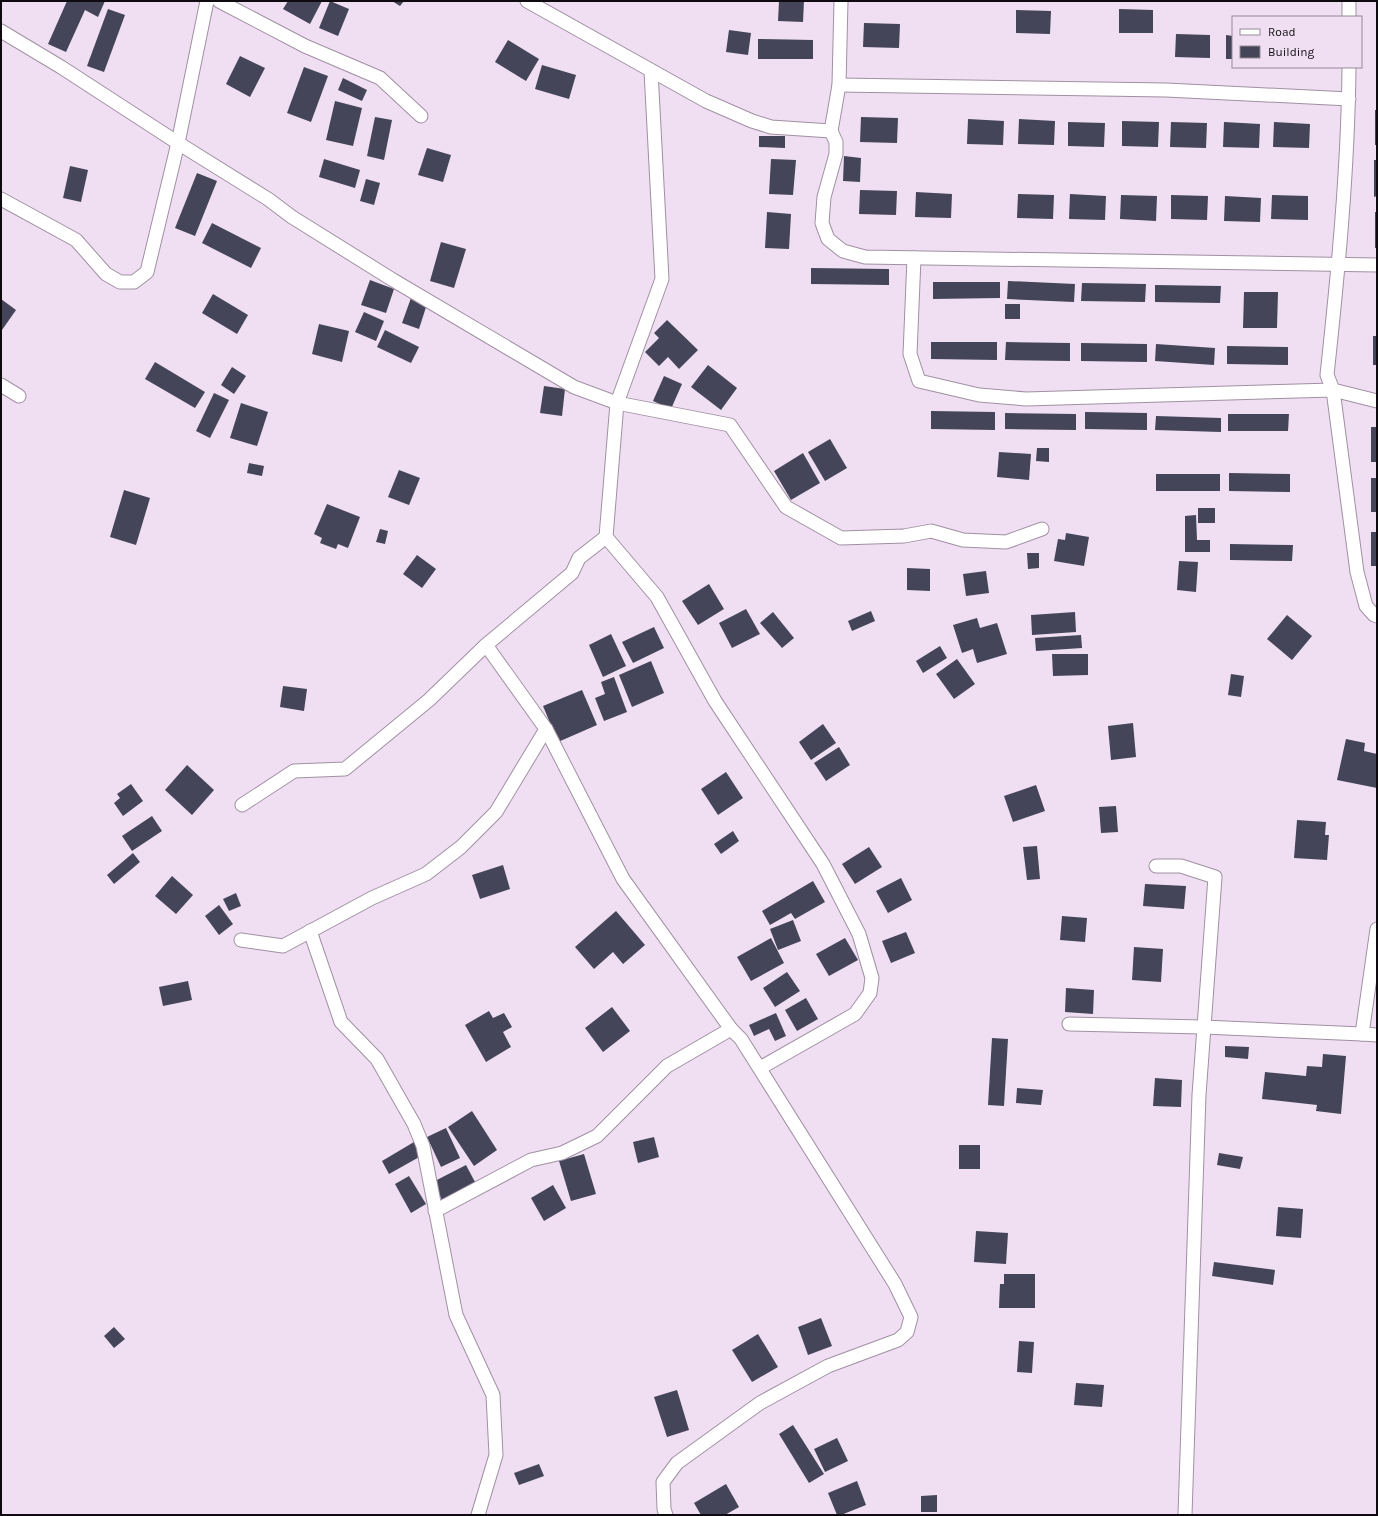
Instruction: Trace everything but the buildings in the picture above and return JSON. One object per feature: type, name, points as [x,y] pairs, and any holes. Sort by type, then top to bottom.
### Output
[{"type":"street","points":[[1,199],[76,240],[106,274],[120,282],[134,282],[147,272],[178,143],[207,1]]},
{"type":"street","points":[[219,1],[305,46],[380,78],[421,116]]},
{"type":"street","points":[[527,1],[706,101],[771,127],[831,131]]},
{"type":"street","points":[[841,1],[839,85],[831,131],[836,142],[836,154],[824,197],[822,223],[828,240],[843,250],[865,257],[1377,265]]},
{"type":"street","points":[[1349,1],[1349,16]]},
{"type":"street","points":[[1,31],[62,67],[178,143],[268,199],[292,217],[393,280],[574,387],[617,403],[730,425],[786,508],[841,538],[904,536],[931,530],[963,540],[1006,542],[1042,529]]},
{"type":"street","points":[[1349,68],[1349,99],[1339,265],[1327,375],[1333,390],[1356,572],[1366,606],[1374,615],[1377,616]]},
{"type":"street","points":[[651,71],[662,279],[617,403],[606,537],[657,597],[715,701],[823,864],[859,934],[872,978],[870,993],[855,1014],[760,1068]]},
{"type":"street","points":[[839,85],[1166,90],[1349,99]]},
{"type":"street","points":[[914,258],[910,354],[919,381],[979,395],[1026,400],[1333,390],[1377,401]]},
{"type":"street","points":[[1,385],[19,396]]},
{"type":"street","points":[[242,805],[294,771],[345,769],[429,700],[486,645],[572,573],[579,558],[606,537]]},
{"type":"street","points":[[486,645],[546,729],[623,879],[731,1029],[742,1039],[895,1284],[911,1317],[907,1332],[898,1340],[828,1366],[760,1403],[677,1463],[663,1482],[664,1509],[666,1515]]},
{"type":"street","points":[[241,940],[283,946],[372,898],[426,874],[461,848],[496,812],[546,729]]},
{"type":"street","points":[[1156,866],[1181,866],[1214,877],[1198,1119],[1185,1515]]},
{"type":"street","points":[[1362,1034],[1377,929]]},
{"type":"street","points":[[310,931],[341,1022],[378,1059],[414,1124],[423,1146],[456,1315],[492,1395],[496,1455],[478,1515]]},
{"type":"street","points":[[1069,1024],[1203,1027],[1377,1035]]},
{"type":"street","points":[[435,1211],[531,1160],[562,1152],[597,1136],[667,1066],[731,1029]]}]
